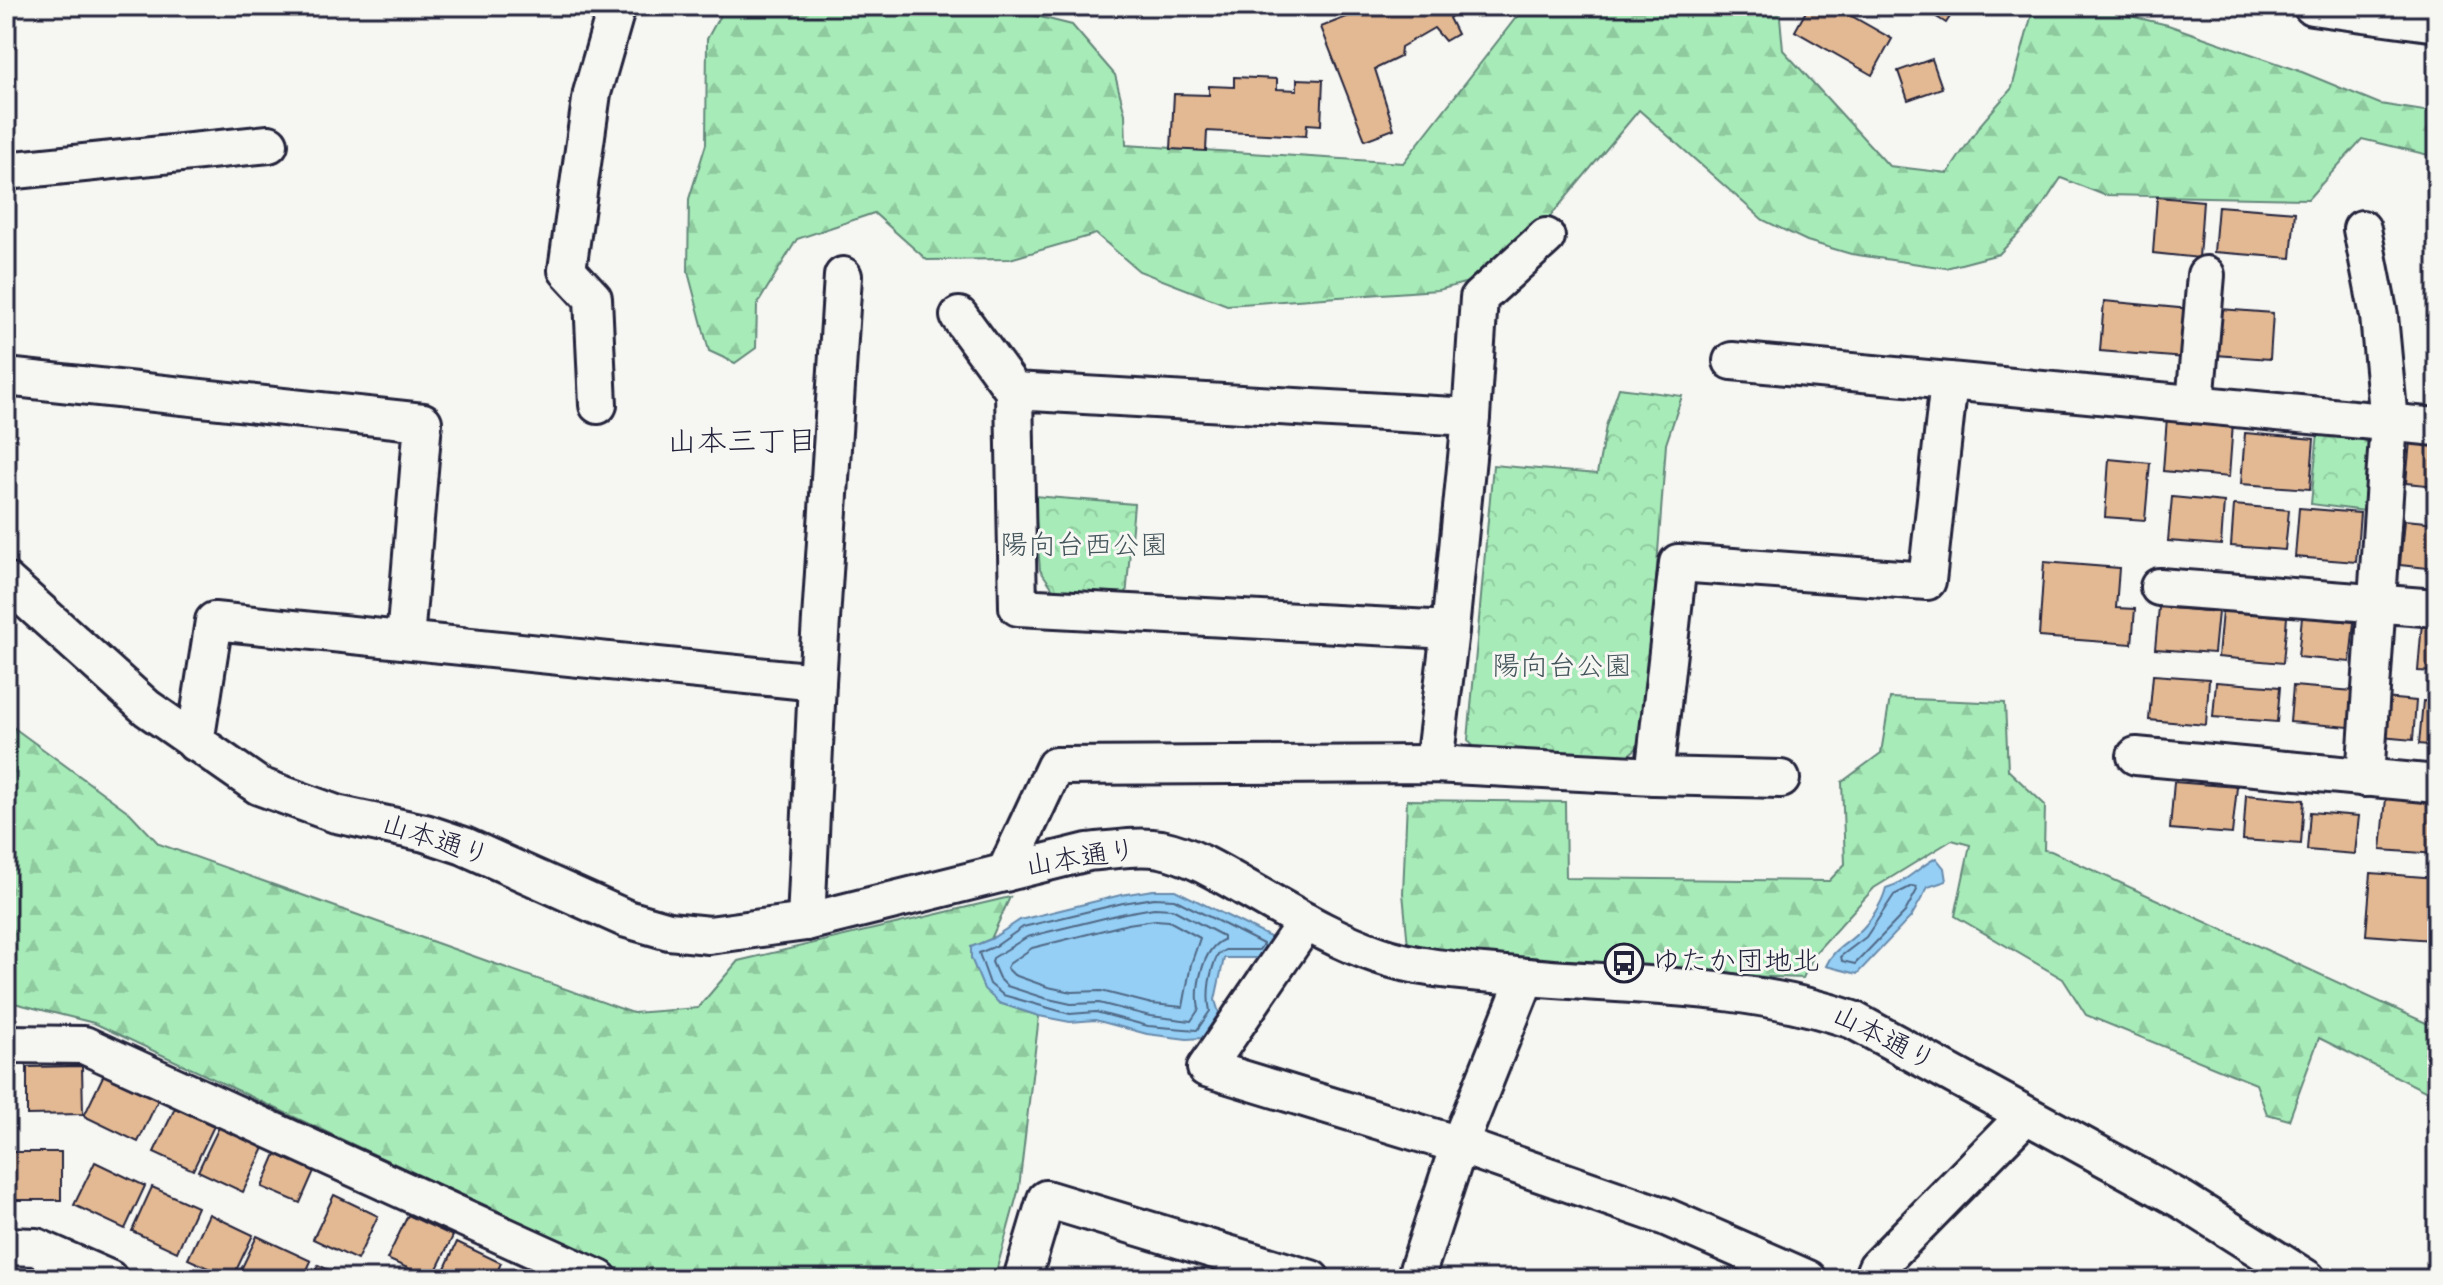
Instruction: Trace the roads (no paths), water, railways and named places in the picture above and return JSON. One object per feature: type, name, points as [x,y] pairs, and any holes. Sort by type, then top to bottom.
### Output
[{"type":"street","points":[[598,405],[593,298],[567,270],[592,93],[617,6]]},
{"type":"street","points":[[2312,6],[2437,23]]},
{"type":"street","points":[[6,171],[269,144]]},
{"type":"street","points":[[2362,229],[2379,316],[2389,422],[2365,778]]},
{"type":"street","points":[[1434,764],[1471,417],[1479,298],[1546,237]]},
{"type":"street","points":[[2195,404],[2206,275]]},
{"type":"street","points":[[806,922],[817,682],[843,276]]},
{"type":"street","points":[[959,316],[1014,391],[1018,607],[1450,630]]},
{"type":"street","points":[[1732,361],[2437,427]]},
{"type":"street","points":[[6,377],[423,422],[405,640]]},
{"type":"street","points":[[1654,776],[1678,563],[1927,581],[1949,381]]},
{"type":"street","points":[[1014,391],[1471,417]]},
{"type":"street","name":"山本通り","points":[[6,581],[147,708],[259,786],[336,814],[425,833],[464,846],[627,919],[669,931],[709,935],[806,922],[1088,852],[1125,848],[1160,849],[1190,858],[1306,922],[1379,955],[1401,961],[1526,977],[1729,990],[1811,1005],[1853,1020],[2182,1200],[2307,1279]]},
{"type":"street","points":[[2159,587],[2437,608]]},
{"type":"street","points":[[195,743],[214,621],[817,682]]},
{"type":"street","points":[[2136,756],[2437,784]]},
{"type":"street","points":[[1005,873],[1055,766],[1434,764],[1654,776],[1781,779]]},
{"type":"street","points":[[1306,922],[1206,1068],[1459,1145],[1666,1217],[1808,1279]]},
{"type":"street","points":[[1415,1279],[1459,1145],[1526,977]]},
{"type":"street","points":[[6,1044],[84,1045],[536,1266],[599,1279]]},
{"type":"street","points":[[1872,1279],[1877,1267],[2025,1116]]},
{"type":"street","points":[[1022,1279],[1046,1199],[1311,1279]]},
{"type":"street","points":[[6,1246],[36,1247],[109,1279]]},
{"type":"water","points":[[1936,858],[1944,868],[1946,881],[1928,887],[1911,917],[1857,974],[1826,966],[1836,951],[1871,918],[1886,888],[1900,883]]},
{"type":"water","points":[[1153,890],[1175,890],[1276,940],[1265,958],[1224,958],[1215,1000],[1219,1013],[1202,1038],[1147,1034],[1095,1020],[1070,1022],[1039,1016],[999,1003],[984,989],[971,958],[971,947],[991,939],[1020,920]]},
{"type":"place","name":"ゆたか団地北","points":[[1624,963]]},
{"type":"district","name":"山本三丁目","points":[[742,444]]},
{"type":"park label","name":"陽向台西公園","points":[[1084,547]]},
{"type":"park label","name":"陽向台公園","points":[[1562,668]]}]
